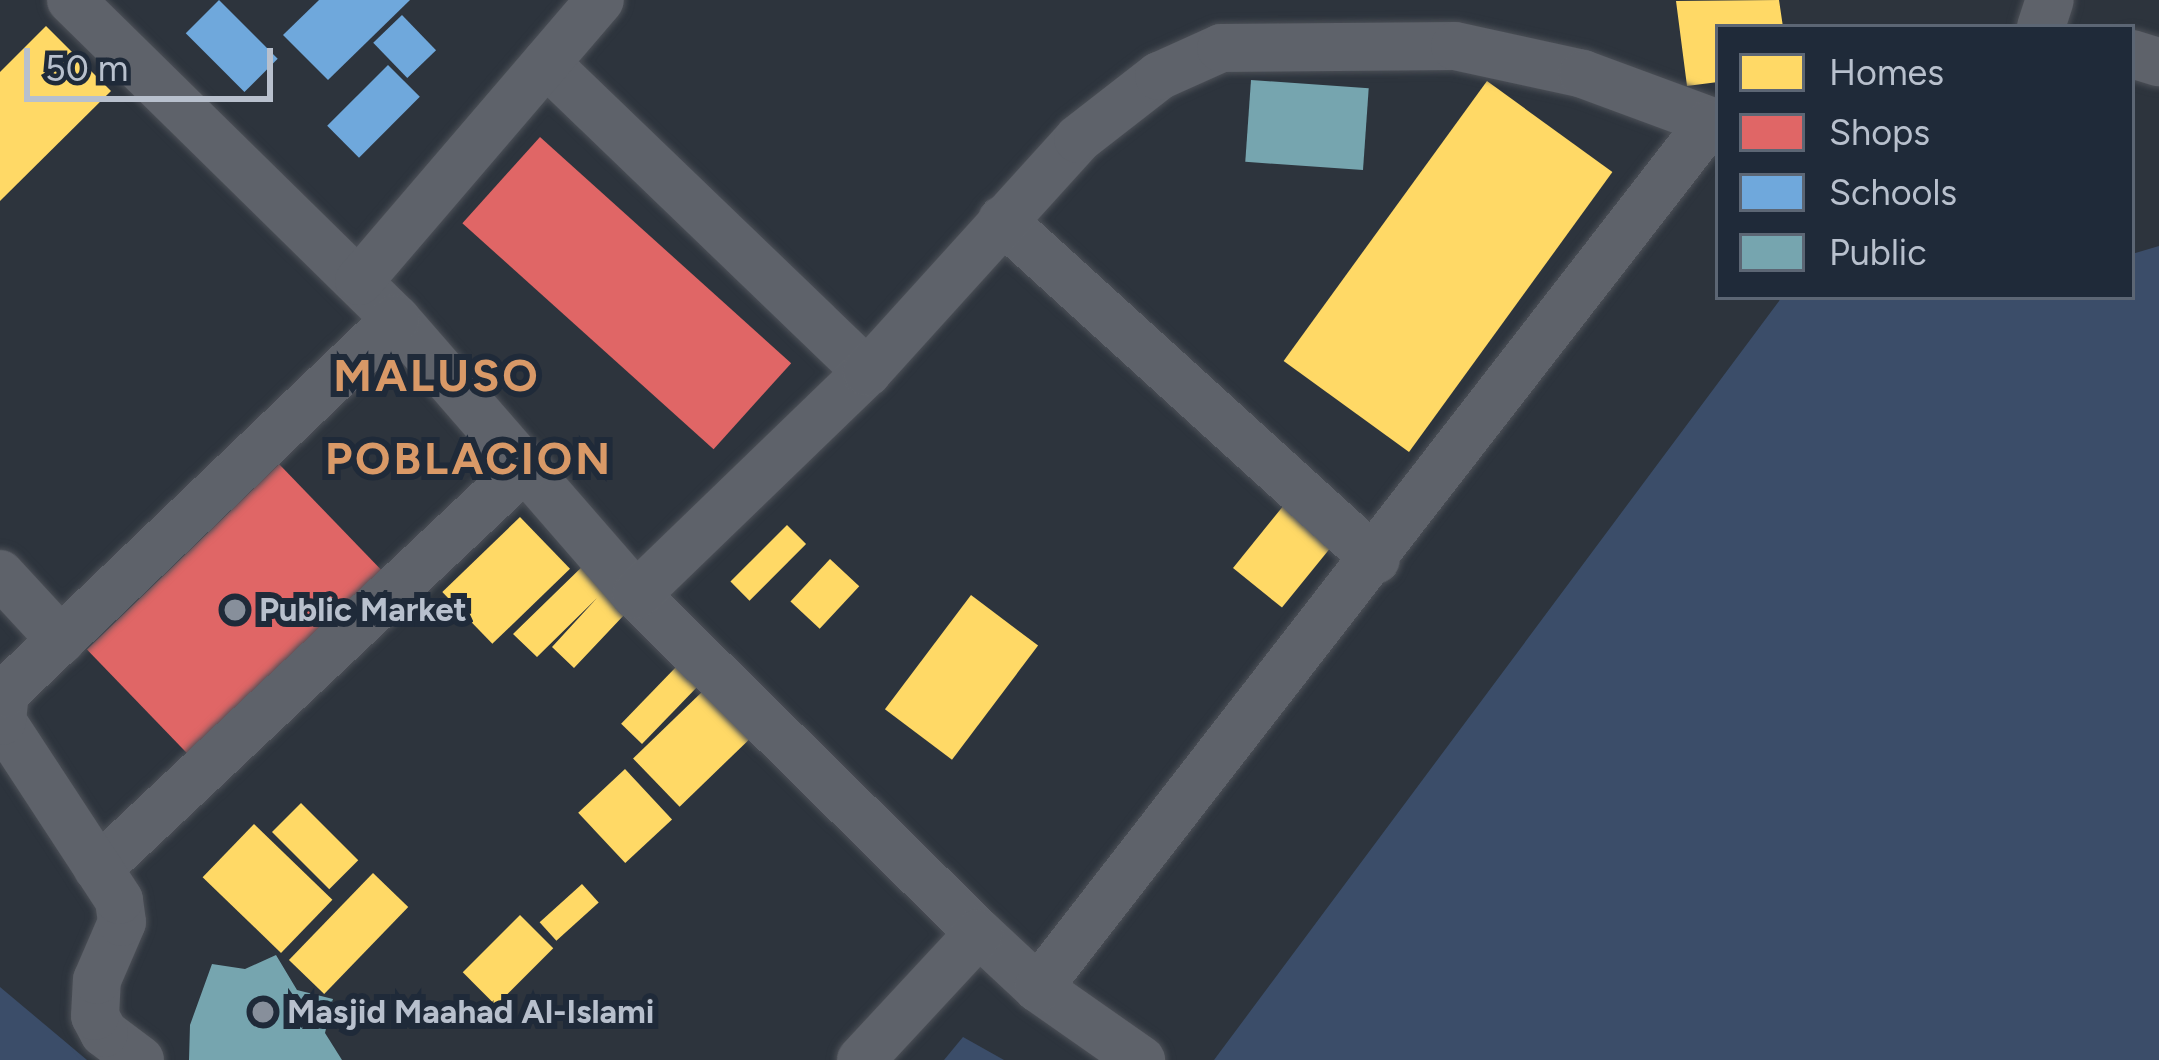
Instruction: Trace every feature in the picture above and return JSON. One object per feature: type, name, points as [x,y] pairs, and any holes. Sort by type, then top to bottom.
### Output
[{"type":"street","points":[[71,0],[396,319],[636,595],[1038,988],[1141,1060]]},
{"type":"street","points":[[358,281],[600,0]]},
{"type":"street","points":[[636,595],[867,372],[1078,140],[1159,76],[1221,47],[1455,46],[1583,74],[1713,124],[1038,988]]},
{"type":"street","points":[[546,63],[867,372]]},
{"type":"street","points":[[1002,220],[1376,560]]},
{"type":"street","points":[[140,1060],[104,1034],[95,1016],[97,980],[122,922],[119,900],[2,721],[5,693],[396,319]]},
{"type":"street","points":[[98,868],[525,467]]},
{"type":"street","points":[[0,574],[61,640]]},
{"type":"street","points":[[861,1060],[979,933]]},
{"type":"water","points":[[2159,246],[2159,1060],[1214,1060],[1780,300],[2135,300],[2135,253]]},
{"type":"water","points":[[0,987],[87,1060],[0,1060]]},
{"type":"water","points":[[963,1037],[1004,1060],[944,1060]]},
{"type":"building: Homes","points":[[1779,0],[1783,24],[1715,24],[1715,82],[1687,86],[1676,1]]},
{"type":"building: Homes","points":[[46,26],[111,91],[0,201],[0,72]]},
{"type":"building: Homes","points":[[1487,81],[1612,172],[1409,452],[1284,361]]},
{"type":"building: Homes","points":[[1284,505],[1333,545],[1282,608],[1233,568]]},
{"type":"building: Homes","points":[[520,517],[570,569],[492,644],[442,592]]},
{"type":"building: Homes","points":[[787,525],[806,544],[750,601],[730,582]]},
{"type":"building: Homes","points":[[830,559],[859,586],[820,629],[790,601]]},
{"type":"building: Homes","points":[[589,560],[625,614],[574,668],[552,647],[597,598],[537,657],[513,634]]},
{"type":"building: Homes","points":[[971,595],[1038,646],[952,760],[885,709]]},
{"type":"building: Homes","points":[[676,667],[697,687],[642,744],[621,724]]},
{"type":"building: Homes","points":[[705,689],[752,737],[680,807],[633,758]]},
{"type":"building: Homes","points":[[625,769],[672,819],[625,863],[578,813]]},
{"type":"building: Homes","points":[[301,803],[358,860],[329,889],[272,832]]},
{"type":"building: Homes","points":[[254,824],[332,900],[281,953],[203,877]]},
{"type":"building: Homes","points":[[373,873],[408,907],[324,994],[289,960]]},
{"type":"building: Homes","points":[[582,884],[599,903],[556,941],[540,922]]},
{"type":"building: Homes","points":[[520,915],[553,948],[496,1006],[463,972]]},
{"type":"building: Shops","points":[[540,137],[791,363],[714,449],[462,223]]},
{"type":"building: Shops","name":"Public Market","points":[[279,464],[383,571],[190,757],[87,649]]},
{"type":"building: Schools","points":[[219,0],[278,59],[244,92],[186,33]]},
{"type":"building: Schools","points":[[319,0],[410,0],[328,80],[283,35]]},
{"type":"building: Schools","points":[[402,15],[436,50],[407,78],[373,43]]},
{"type":"building: Schools","points":[[388,65],[420,97],[359,158],[327,126]]},
{"type":"building: Public","points":[[1251,80],[1369,88],[1363,170],[1245,162]]},
{"type":"building: Public","name":"Masjid Maahad Al-Islami","points":[[276,955],[297,990],[333,999],[325,1033],[342,1060],[189,1060],[190,1025],[212,964],[245,969]]},
{"type":"place","name":"Public Market","points":[[235,610]]},
{"type":"place","name":"Masjid Maahad Al-Islami","points":[[263,1012]]},
{"type":"district","name":"MALUSO","points":[[437,376]]},
{"type":"district","name":"POBLACION","points":[[469,459]]}]
